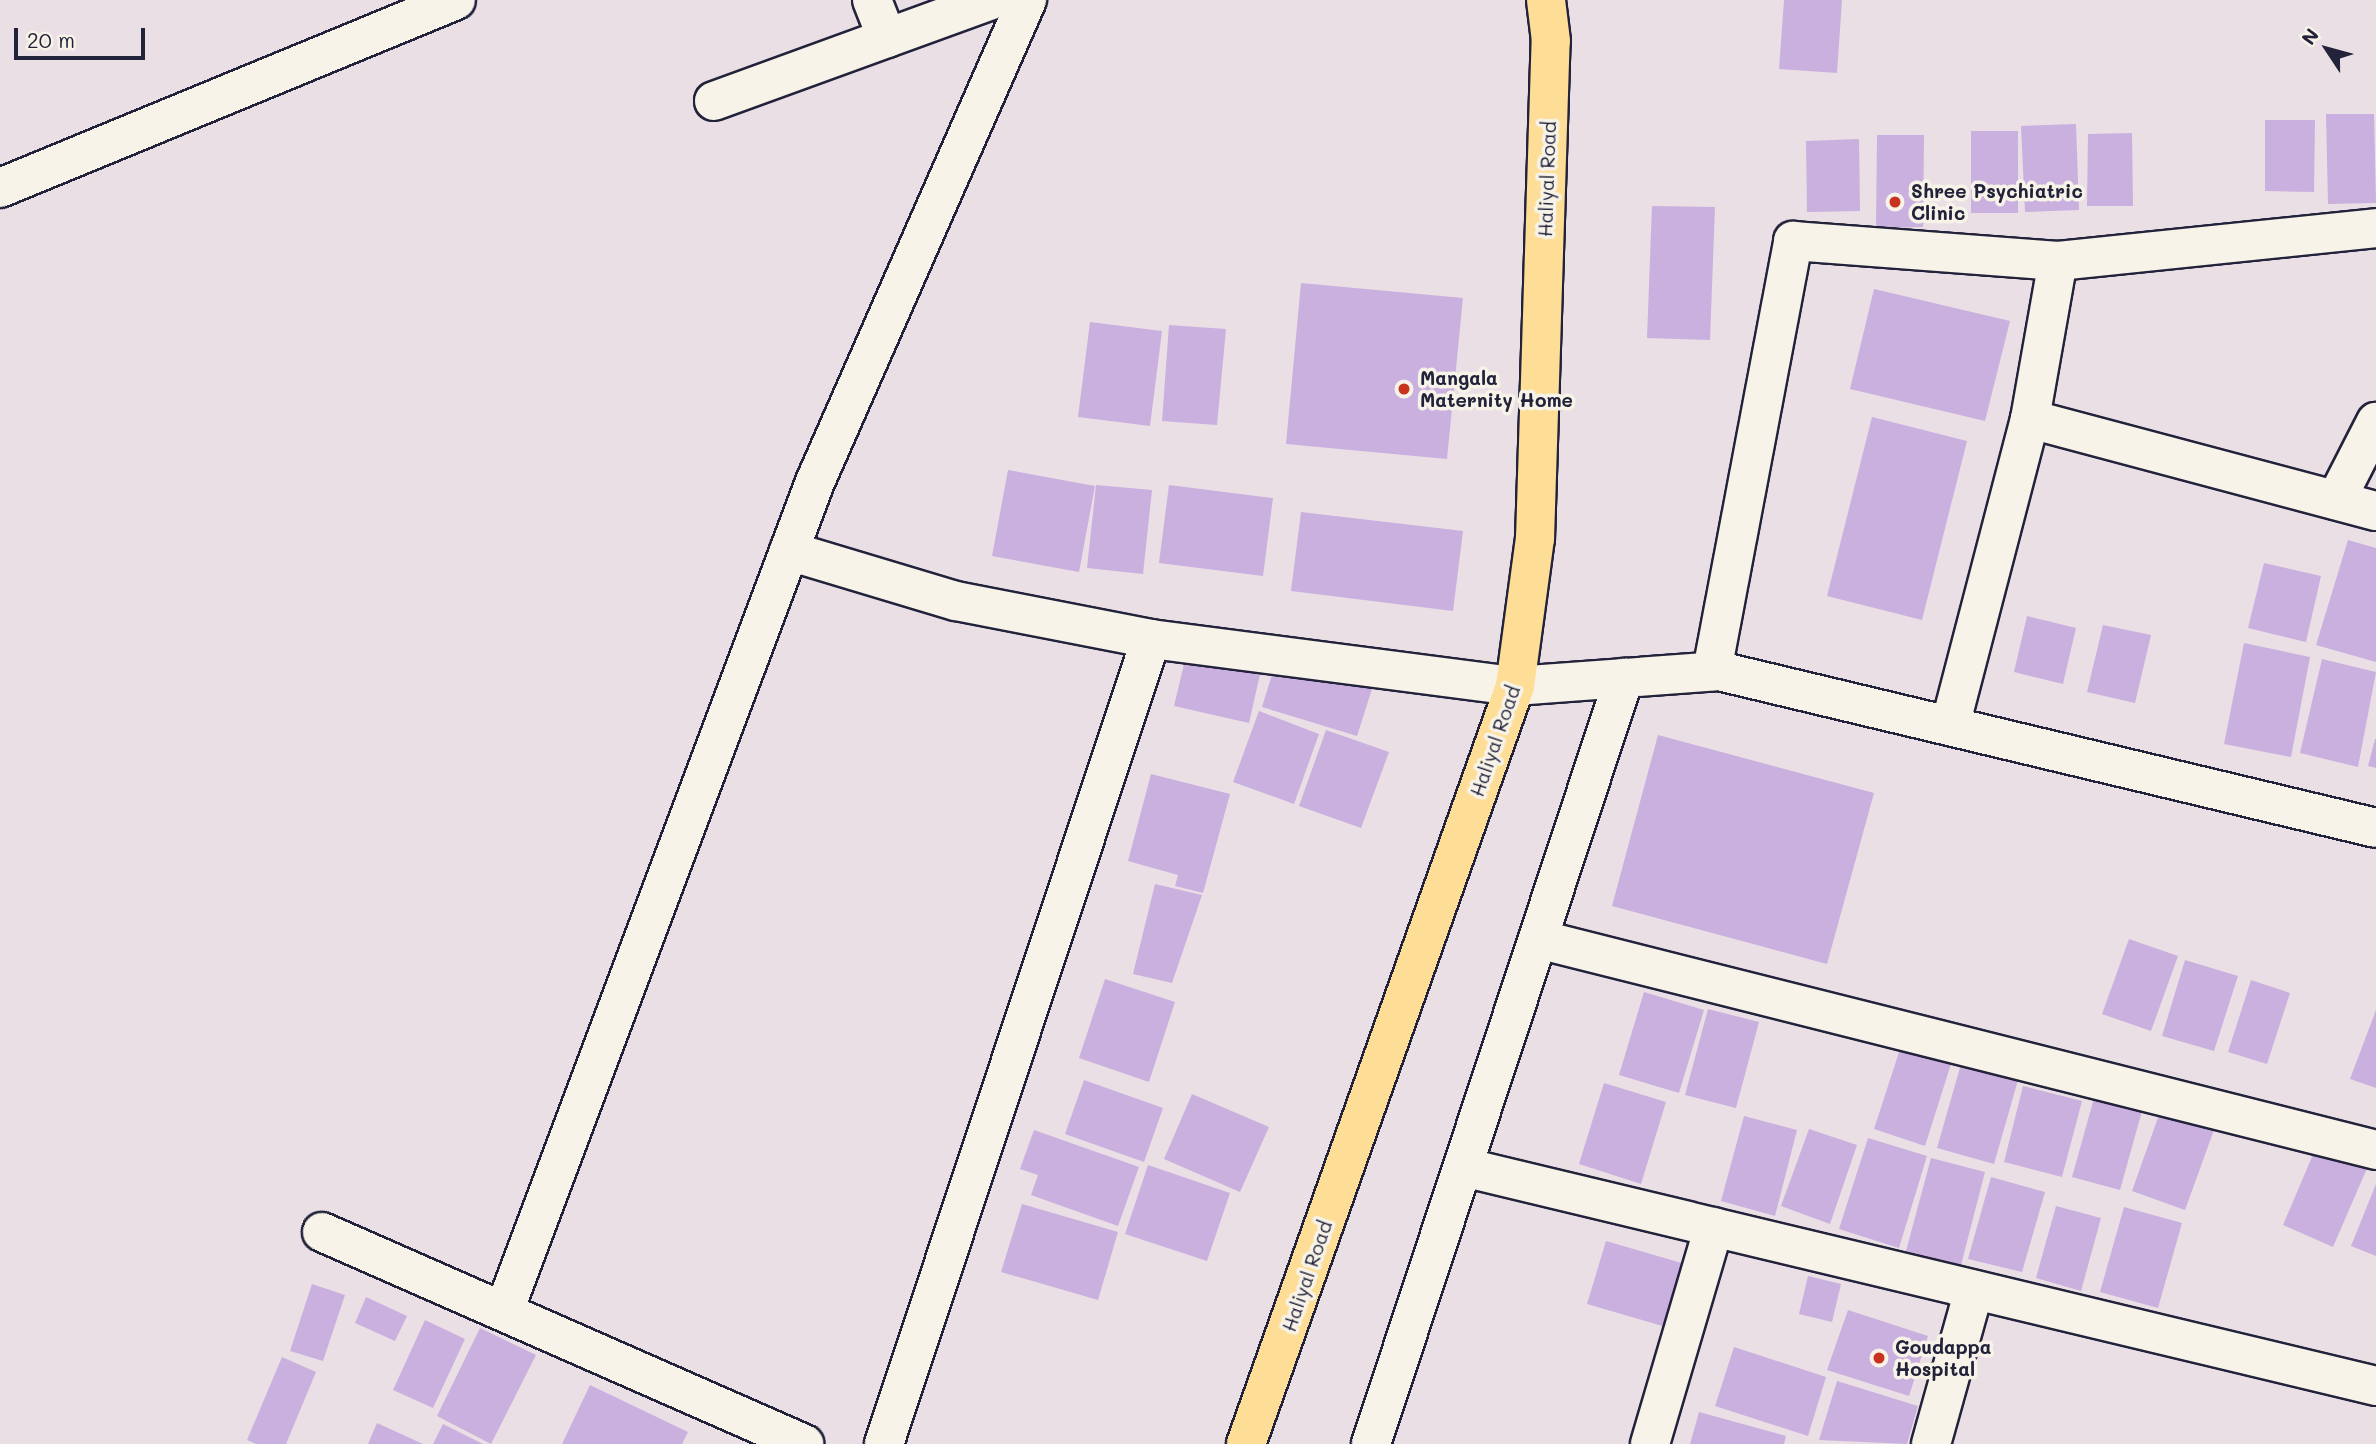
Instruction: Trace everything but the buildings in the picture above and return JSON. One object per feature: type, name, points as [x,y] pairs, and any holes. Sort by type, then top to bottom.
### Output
[{"type":"main road","name":"Haliyal Road","points":[[1246,1444],[1515,686],[1535,539],[1551,41],[1546,0]]},
{"type":"street","points":[[0,188],[456,0]]},
{"type":"street","points":[[872,0],[887,38]]},
{"type":"street","points":[[714,101],[991,0]]},
{"type":"street","points":[[504,1311],[789,551],[1027,0]]},
{"type":"street","points":[[1712,671],[1793,241],[2058,261],[2376,228]]},
{"type":"street","points":[[1950,726],[2030,419],[2058,261]]},
{"type":"street","points":[[2030,419],[2376,511]]},
{"type":"street","points":[[2336,500],[2376,422]]},
{"type":"street","points":[[789,551],[956,601],[1151,639],[1515,686],[1712,671],[2376,828]]},
{"type":"street","points":[[884,1444],[1151,639]]},
{"type":"street","points":[[1371,1444],[1624,678]]},
{"type":"street","points":[[1538,939],[2376,1150]]},
{"type":"street","points":[[1463,1167],[2376,1386]]},
{"type":"street","points":[[1650,1444],[1714,1227]]},
{"type":"street","points":[[322,1232],[804,1444]]},
{"type":"street","points":[[1931,1444],[1974,1290]]},
{"type":"place","name":"Shree Psychiatric Clinic","points":[[1895,202]]},
{"type":"place","name":"Mangala Maternity Home","points":[[1404,389]]},
{"type":"place","name":"Goudappa Hospital","points":[[1879,1358]]}]
